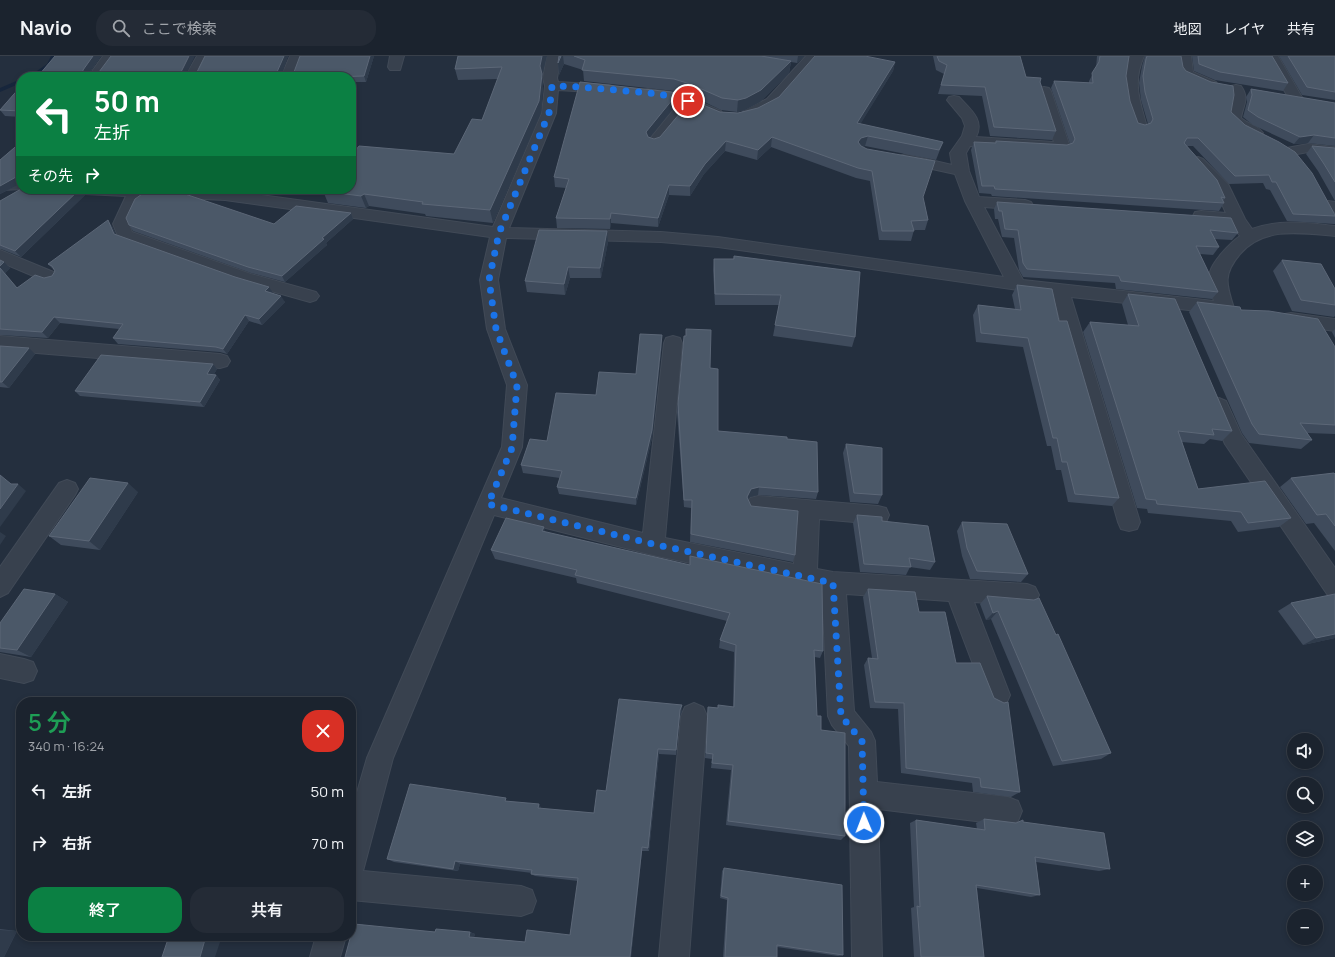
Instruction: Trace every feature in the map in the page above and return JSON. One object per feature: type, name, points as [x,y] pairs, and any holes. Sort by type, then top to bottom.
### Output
[{"type":"street","points":[[99,72],[110,56]]},
{"type":"street","points":[[195,72],[204,56]]},
{"type":"street","points":[[290,72],[297,56]]},
{"type":"street","points":[[356,847],[380,758],[512,448],[517,385],[496,329],[489,280],[499,233],[549,113],[552,86],[550,78],[554,56]]},
{"type":"street","points":[[635,92],[674,96],[720,116],[732,117],[751,113],[772,102],[812,56]]},
{"type":"street","points":[[1137,56],[1131,68],[1130,90],[1140,127]]},
{"type":"street","points":[[1183,56],[1187,74],[1212,86],[1251,92]]},
{"type":"street","points":[[1271,56],[1296,99]]},
{"type":"street","points":[[785,67],[800,70]]},
{"type":"street","points":[[552,86],[578,86],[621,91]]},
{"type":"street","points":[[1236,89],[1239,102],[1235,111],[1234,119],[1242,126],[1292,151],[1303,162]]},
{"type":"street","points":[[966,141],[1063,147],[1044,91]]},
{"type":"street","points":[[1281,97],[1312,102]]},
{"type":"street","points":[[954,100],[973,123],[973,130],[958,153],[961,171],[973,201],[1017,285]]},
{"type":"street","points":[[654,143],[688,101]]},
{"type":"street","points":[[1292,151],[1308,148],[1335,151]]},
{"type":"street","points":[[1188,150],[1222,187],[1237,219],[1249,236]]},
{"type":"street","points":[[888,156],[961,171]]},
{"type":"street","points":[[3,192],[16,187]]},
{"type":"street","points":[[3,192],[16,190]]},
{"type":"street","points":[[135,194],[122,224],[125,235],[245,278],[310,296]]},
{"type":"street","points":[[195,194],[225,195],[499,233],[661,237],[711,242],[1017,285],[1232,309],[1220,293],[1219,271],[1233,251],[1249,236],[1264,230],[1286,228],[1335,231]]},
{"type":"street","points":[[973,201],[1043,206]]},
{"type":"street","points":[[1183,215],[1237,219]]},
{"type":"street","points":[[0,256],[50,277]]},
{"type":"street","points":[[1060,290],[1129,522]]},
{"type":"street","points":[[1175,302],[1184,323]]},
{"type":"street","points":[[1278,317],[1335,325]]},
{"type":"street","points":[[1315,323],[1327,342]]},
{"type":"street","points":[[0,343],[220,361]]},
{"type":"street","points":[[653,544],[673,343]]},
{"type":"street","points":[[1211,388],[1232,438],[1335,587]]},
{"type":"street","points":[[0,586],[67,489]]},
{"type":"street","points":[[488,504],[653,544],[833,583],[958,592],[1027,595]]},
{"type":"street","points":[[758,505],[878,515]]},
{"type":"street","points":[[805,577],[808,509]]},
{"type":"street","points":[[833,583],[841,716],[862,741],[868,957]]},
{"type":"street","points":[[958,592],[997,695]]},
{"type":"street","points":[[0,666],[24,671]]},
{"type":"street","points":[[674,957],[694,716]]},
{"type":"street","points":[[864,794],[1008,811]]},
{"type":"street","points":[[356,886],[521,902]]},
{"type":"street","points":[[325,957],[330,941]]},
{"type":"building","points":[[55,56],[93,56],[83,72],[42,72]]},
{"type":"building","points":[[111,56],[189,56],[181,72],[99,72]]},
{"type":"building","points":[[205,56],[284,56],[277,72],[197,72]]},
{"type":"building","points":[[300,56],[370,56],[364,76],[356,76],[356,72],[294,72]]},
{"type":"building","points":[[458,56],[542,56],[540,66],[542,74],[539,101],[490,210],[422,204],[423,202],[364,194],[361,196],[346,194],[356,194],[356,150],[359,146],[454,154],[472,119],[482,120],[502,67],[455,69]]},
{"type":"building","points":[[574,56],[761,56],[791,61],[761,90],[746,98],[738,100],[722,98],[690,84],[674,79],[582,70],[585,60]]},
{"type":"building","points":[[815,56],[865,56],[895,62],[857,123],[943,142],[939,150],[868,136],[861,138],[858,142],[861,146],[867,149],[935,161],[923,197],[928,220],[911,221],[914,231],[882,231],[872,171],[858,168],[772,137],[758,150],[726,141],[705,164],[690,186],[669,185],[658,218],[611,213],[610,219],[556,218],[569,179],[554,177],[580,82],[671,92],[677,94],[646,132],[648,137],[654,139],[660,137],[691,100],[720,112],[738,113],[758,108],[779,97]]},
{"type":"building","points":[[937,56],[1020,56],[1026,77],[1041,78],[1040,82],[1056,131],[994,127],[985,87],[941,85],[947,65],[939,61]]},
{"type":"building","points":[[1100,56],[1129,56],[1126,76],[1130,101],[1138,123],[1145,125],[1151,123],[1153,119],[1145,92],[1143,76],[1147,56],[1181,56],[1183,67],[1186,71],[1211,82],[1233,86],[1234,95],[1231,112],[1245,125],[1295,152],[1312,173],[1335,216],[1293,214],[1276,182],[1272,182],[1269,175],[1235,176],[1198,138],[1187,138],[1184,143],[1217,180],[1225,198],[1221,197],[1224,203],[995,189],[994,186],[982,186],[974,142],[996,143],[996,141],[1067,145],[1073,143],[1075,139],[1054,81],[1093,83],[1092,73],[1099,62]]},
{"type":"building","points":[[1198,56],[1272,56],[1288,83],[1220,72],[1199,64]]},
{"type":"building","points":[[1288,56],[1335,56],[1335,92],[1307,87]]},
{"type":"building","points":[[1251,89],[1335,103],[1335,138],[1314,135],[1300,137],[1258,117],[1248,110],[1252,95]]},
{"type":"building","points":[[16,92],[16,111],[0,110]]},
{"type":"building","points":[[16,146],[16,177],[0,186],[0,160]]},
{"type":"building","points":[[1312,146],[1335,148],[1335,182],[1324,164]]},
{"type":"building","points":[[16,192],[16,194],[75,194],[15,251],[0,245],[0,201]]},
{"type":"building","points":[[142,194],[185,194],[274,224],[296,206],[351,213],[282,276],[248,267],[129,225],[126,218],[135,199]]},
{"type":"building","points":[[997,202],[1231,218],[1238,233],[1210,230],[1219,247],[1196,246],[1218,292],[1121,281],[1119,276],[1027,269],[1023,263],[1018,230],[1005,229],[1002,211],[999,211]]},
{"type":"building","points":[[108,220],[114,234],[235,277],[269,287],[265,291],[281,296],[259,319],[245,315],[223,349],[216,347],[113,338],[123,324],[54,317],[42,332],[0,329],[0,268],[17,288],[35,275],[44,278],[52,276],[55,271],[52,266],[48,264]]},
{"type":"building","points":[[539,230],[607,231],[600,268],[568,267],[564,284],[525,281]]},
{"type":"building","points":[[734,256],[860,272],[855,337],[775,325],[781,295],[715,294],[714,259],[734,259]]},
{"type":"building","points":[[0,260],[4,262],[0,266]]},
{"type":"building","points":[[1282,260],[1321,264],[1335,289],[1335,305],[1301,300]]},
{"type":"building","points":[[1017,285],[1052,289],[1059,321],[1067,321],[1119,498],[1075,494],[1067,462],[1062,462],[1057,438],[1053,438],[1028,338],[981,333],[978,305],[1021,310]]},
{"type":"building","points":[[1128,294],[1175,299],[1232,431],[1212,429],[1214,435],[1178,431],[1198,489],[1265,481],[1291,518],[1248,523],[1241,512],[1157,504],[1156,500],[1146,499],[1090,322],[1139,326]]},
{"type":"building","points":[[1197,302],[1240,307],[1241,310],[1269,311],[1318,319],[1335,347],[1335,425],[1300,423],[1312,440],[1259,434],[1252,424]]},
{"type":"building","points":[[686,329],[711,330],[710,368],[718,369],[718,431],[787,437],[787,439],[817,442],[818,492],[759,487],[751,489],[747,497],[751,506],[798,511],[795,555],[691,534],[692,500],[684,500],[678,404],[684,336],[686,336]]},
{"type":"building","points":[[640,334],[662,335],[652,430],[636,498],[557,487],[562,471],[521,465],[530,439],[547,441],[556,393],[596,395],[599,372],[636,374]]},
{"type":"building","points":[[0,346],[29,348],[2,382],[0,382]]},
{"type":"building","points":[[101,355],[213,364],[207,374],[216,375],[200,402],[75,391]]},
{"type":"building","points":[[846,444],[882,448],[882,495],[854,493]]},
{"type":"building","points":[[1334,473],[1335,526],[1326,514],[1317,515],[1291,478]]},
{"type":"building","points":[[0,475],[11,484],[18,484],[0,509]]},
{"type":"building","points":[[90,478],[128,483],[89,541],[49,536]]},
{"type":"building","points":[[857,515],[882,517],[882,521],[928,526],[935,562],[909,558],[911,567],[864,564]]},
{"type":"building","points":[[506,518],[544,527],[542,531],[690,565],[690,556],[822,584],[823,651],[814,650],[817,716],[821,716],[821,730],[845,733],[845,836],[728,821],[733,765],[712,763],[713,754],[706,753],[708,707],[718,708],[718,705],[734,707],[736,645],[720,640],[730,613],[575,575],[577,570],[491,550]]},
{"type":"building","points":[[962,522],[1007,524],[1028,574],[977,571],[967,548]]},
{"type":"building","points":[[24,589],[55,594],[17,650],[0,648],[0,623]]},
{"type":"building","points":[[868,589],[915,592],[919,612],[945,612],[956,663],[980,663],[994,698],[1004,703],[1008,702],[1020,792],[981,787],[980,778],[906,768],[904,703],[875,702],[868,658],[878,659]]},
{"type":"building","points":[[1335,594],[1335,634],[1316,638],[1291,603]]},
{"type":"building","points":[[987,596],[1034,600],[1039,598],[1056,635],[1058,634],[1111,753],[1062,761],[998,611],[993,613]]},
{"type":"building","points":[[619,699],[682,705],[680,710],[676,750],[658,749],[648,848],[642,847],[630,957],[345,957],[349,941],[356,941],[356,924],[435,932],[436,929],[470,932],[469,937],[525,942],[527,930],[570,935],[578,878],[531,874],[532,870],[455,861],[453,869],[387,859],[410,784],[506,798],[505,801],[539,804],[538,808],[594,813],[597,790],[606,791]]},
{"type":"building","points":[[984,819],[1016,823],[1023,820],[1023,822],[1104,833],[1110,869],[1035,857],[1040,895],[976,885],[984,957],[921,957],[917,906],[920,907],[916,820],[985,830]]},
{"type":"building","points":[[724,868],[842,885],[843,955],[777,945],[777,957],[725,957],[728,898],[721,896]]},
{"type":"building","points":[[167,941],[205,941],[200,957],[162,957]]},
{"type":"waterway","points":[[38,72],[49,65],[54,56]]},
{"type":"waterway","points":[[0,90],[16,83]]},
{"type":"route","points":[[688,101],[674,96],[657,94],[578,86],[552,86],[549,113],[532,157],[499,233],[489,280],[496,329],[517,385],[512,448],[488,504],[653,544],[833,583],[841,716],[862,741],[864,823]]}]
